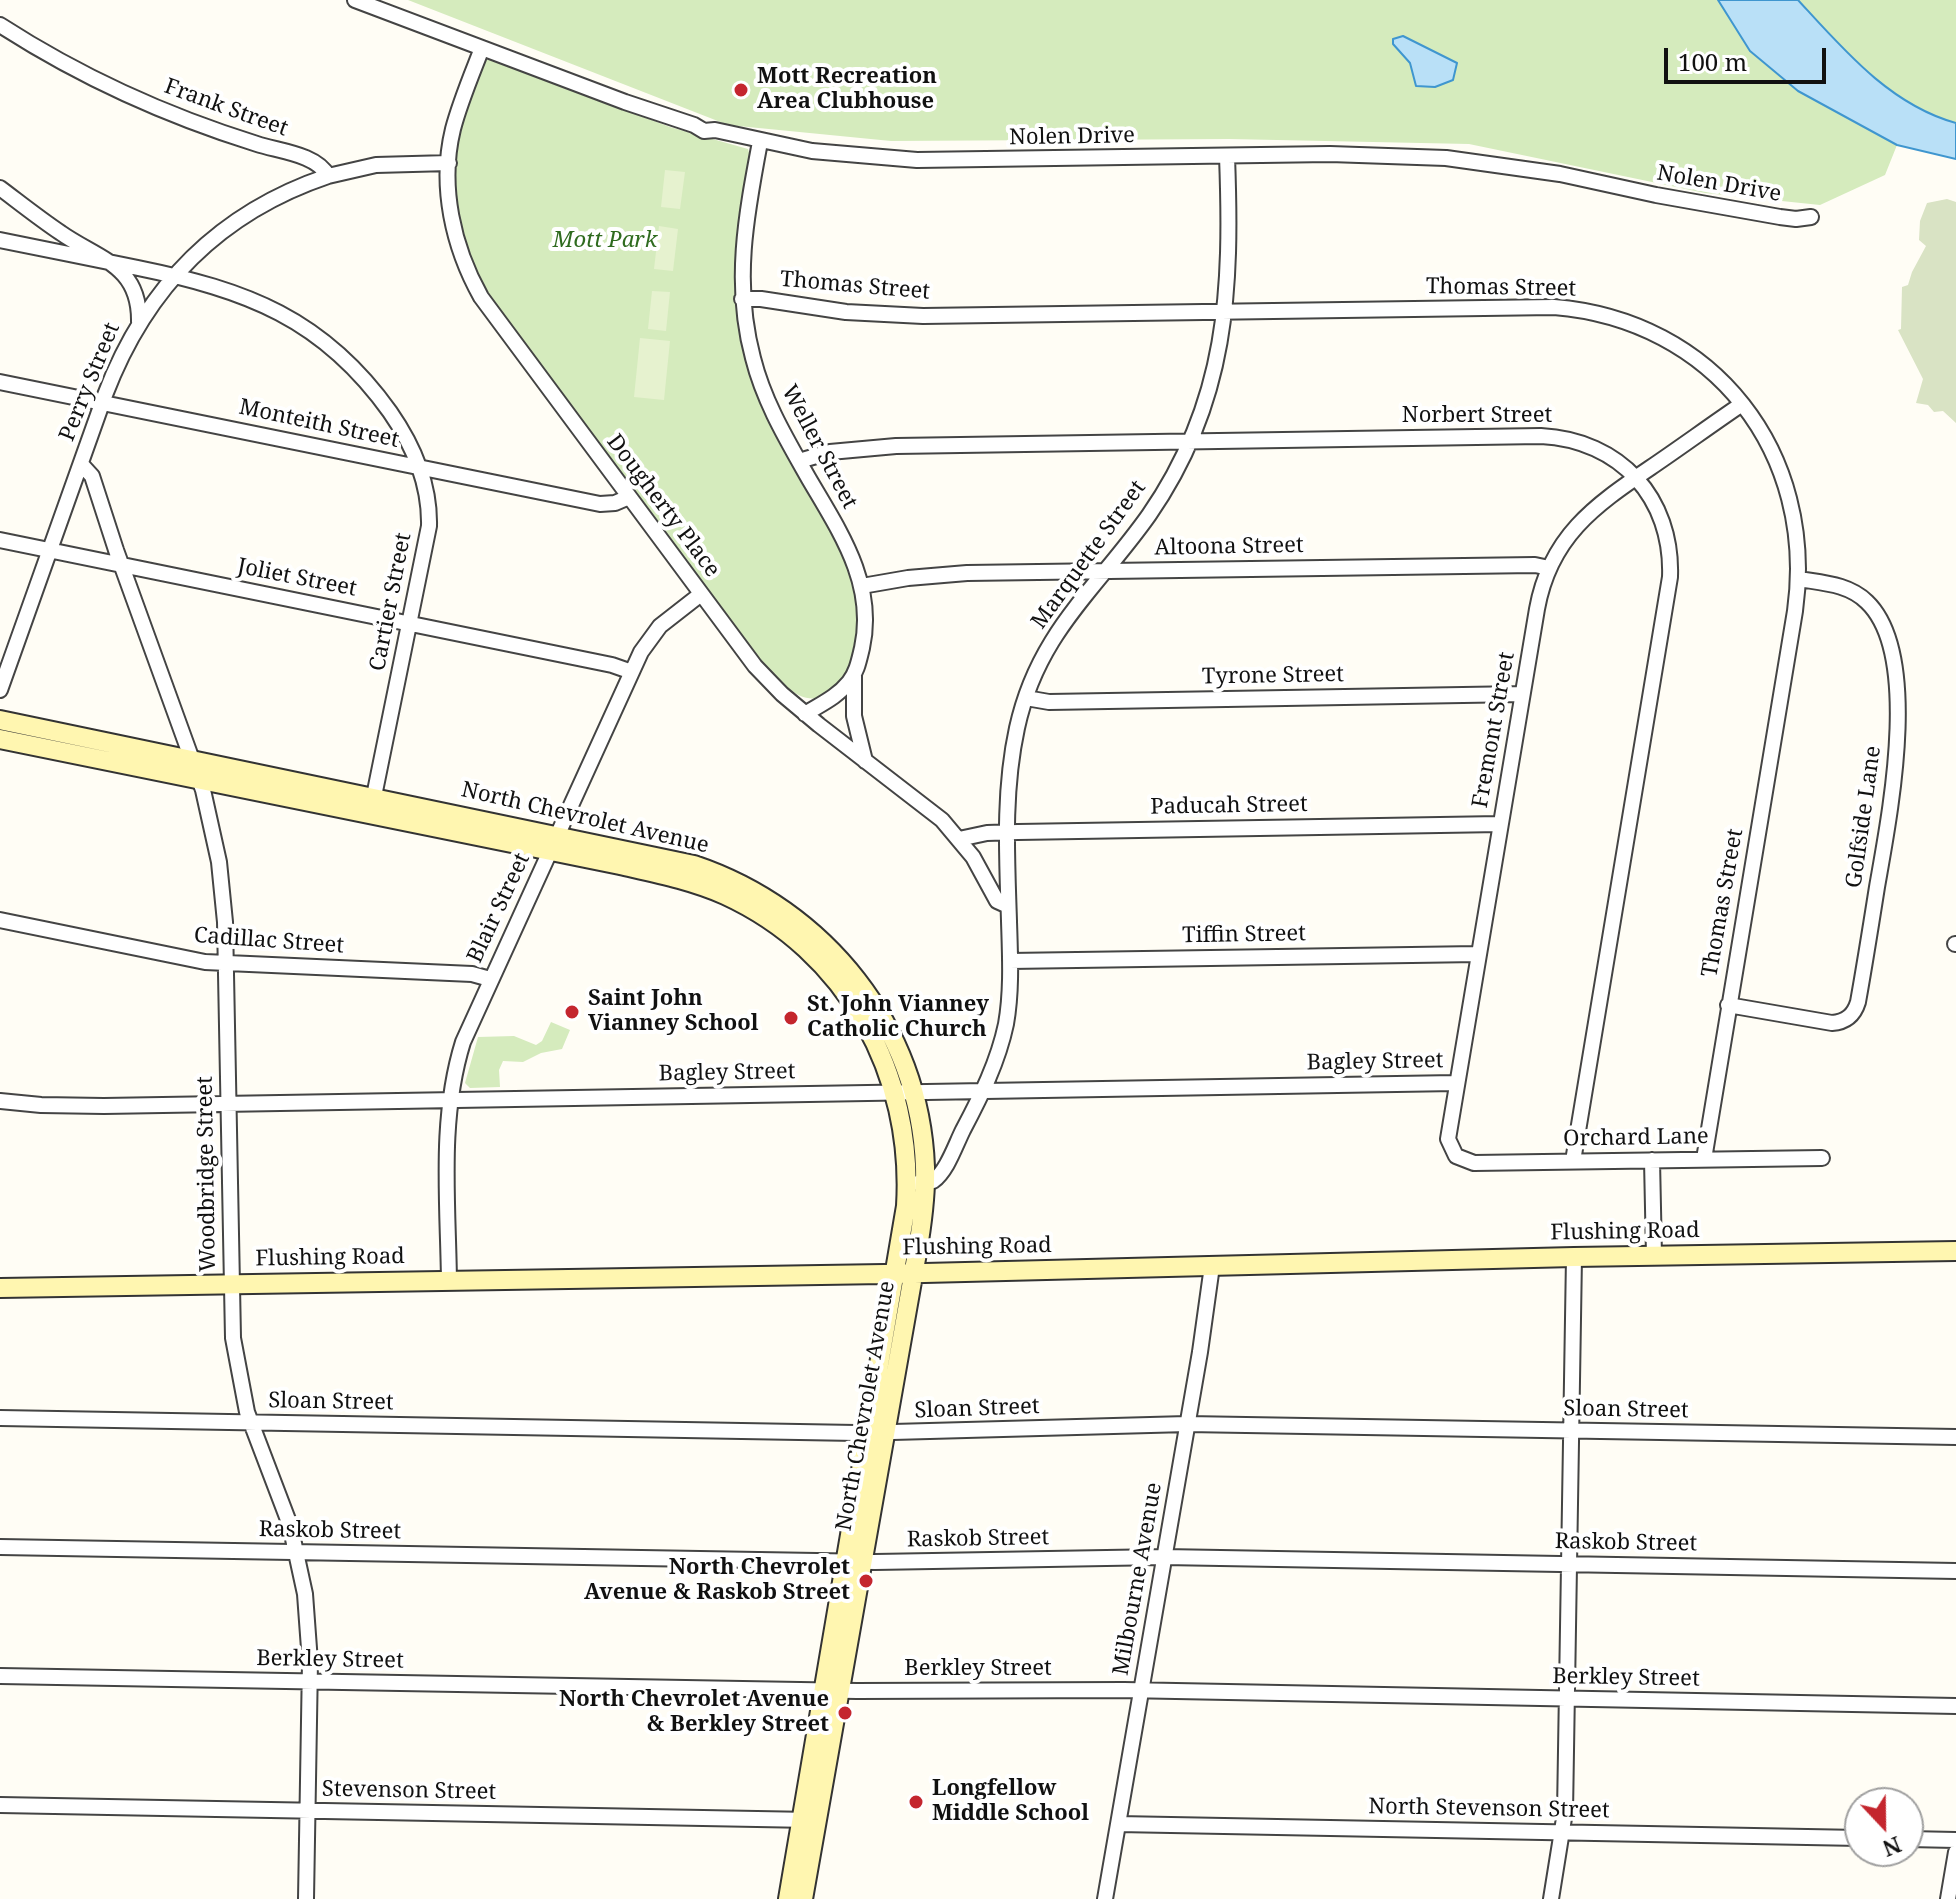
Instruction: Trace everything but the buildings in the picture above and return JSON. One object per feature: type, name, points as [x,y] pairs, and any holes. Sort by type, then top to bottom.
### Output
[{"type":"street","name":"Nolen Drive","points":[[355,0],[704,131],[715,130],[760,142],[842,155],[917,160],[1368,154],[1463,159],[1552,172],[1656,195],[1780,217],[1811,217]]},
{"type":"street","name":"Frank Street","points":[[0,25],[60,61],[134,97],[218,131],[316,163],[328,176]]},
{"type":"street","name":"Dougherty Place","points":[[482,48],[453,129],[449,163],[449,196],[454,230],[476,288],[755,666],[805,714],[929,809],[959,839],[978,865],[997,901],[1008,906]]},
{"type":"street","name":"Weller Street","points":[[760,142],[744,232],[742,299],[750,347],[762,388],[846,543],[862,586],[865,627],[854,675],[854,716],[865,761]]},
{"type":"street","name":"Marquette Street","points":[[916,1183],[939,1176],[983,1090],[1005,1027],[1010,961],[1007,832],[1010,762],[1037,668],[1059,628],[1150,513],[1189,441],[1213,375],[1226,312],[1229,250],[1227,156]]},
{"type":"street","points":[[328,176],[376,165],[449,163]]},
{"type":"street","name":"Perry Street","points":[[0,690],[102,402],[121,354],[139,322],[200,248],[235,221],[277,197],[328,176]]},
{"type":"street","points":[[0,188],[62,234],[114,263],[130,286],[138,307],[139,322]]},
{"type":"street","name":"Cartier Street","points":[[0,240],[174,276],[256,300],[322,340],[354,369],[398,425],[419,467],[427,498],[429,526],[372,806]]},
{"type":"street","name":"Thomas Street","points":[[742,299],[846,312],[923,316],[1526,306],[1584,310],[1621,319],[1669,340],[1709,369],[1742,404],[1770,446],[1788,491],[1798,538],[1799,579],[1704,1159]]},
{"type":"street","name":"Monteith Street","points":[[0,382],[600,504],[615,503],[629,497]]},
{"type":"street","name":"Fremont Street","points":[[1454,1153],[1447,1137],[1455,1083],[1538,602],[1549,568],[1566,538],[1602,500],[1742,404]]},
{"type":"street","name":"Norbert Street","points":[[799,461],[821,454],[885,447],[1548,436],[1593,447],[1636,477],[1654,503],[1665,529],[1670,558],[1669,583],[1573,1161]]},
{"type":"street","name":"Woodbridge Street","points":[[81,464],[92,476],[200,780],[210,813],[221,873],[231,1284],[236,1360],[251,1423],[283,1503],[307,1607],[306,1899]]},
{"type":"street","name":"Joliet Street","points":[[0,540],[612,665],[632,672]]},
{"type":"street","name":"Altoona Street","points":[[862,586],[945,574],[1535,565],[1549,568]]},
{"type":"street","name":"Golfside Lane","points":[[1728,1005],[1851,1024],[1858,1002],[1896,771],[1898,721],[1891,647],[1882,621],[1859,595],[1838,586],[1799,579]]},
{"type":"street","name":"Blair Street","points":[[449,1281],[447,1166],[450,1099],[463,1042],[632,672],[654,632],[701,594]]},
{"type":"street","points":[[805,714],[837,695],[854,675]]},
{"type":"street","name":"Tyrone Street","points":[[1026,698],[1049,702],[1522,694]]},
{"type":"street","name":"North Chevrolet Avenue","points":[[0,720],[193,760],[372,806],[553,843],[689,882],[766,908],[845,992],[904,1092],[905,1141],[916,1183],[905,1273],[810,1820],[803,1899]]},
{"type":"street","name":"North Chevrolet Avenue","points":[[0,739],[200,780],[372,806]]},
{"type":"street","name":"Paducah Street","points":[[959,839],[1007,832],[1500,824]]},
{"type":"street","name":"Cadillac Street","points":[[0,920],[200,961],[472,974],[490,979]]},
{"type":"street","name":"Tiffin Street","points":[[1010,961],[1478,954]]},
{"type":"street","name":"Bagley Street","points":[[0,1101],[66,1106],[228,1104],[1455,1083]]},
{"type":"street","name":"Orchard Lane","points":[[1454,1153],[1462,1160],[1474,1163],[1822,1158]]},
{"type":"street","points":[[1652,1160],[1654,1256]]},
{"type":"street","name":"Flushing Road","points":[[0,1288],[1956,1251]]},
{"type":"street","points":[[1551,1899],[1565,1812],[1574,1257]]},
{"type":"street","name":"Milbourne Avenue","points":[[1105,1899],[1211,1290],[1212,1266]]},
{"type":"street","name":"Sloan Street","points":[[0,1418],[877,1434],[1187,1424],[1956,1437]]},
{"type":"street","name":"Raskob Street","points":[[0,1547],[854,1562],[1164,1557],[1956,1571]]},
{"type":"street","name":"Berkley Street","points":[[0,1676],[832,1690],[1141,1691],[1956,1706]]},
{"type":"street","name":"Stevenson Street","points":[[0,1805],[810,1820]]},
{"type":"street","name":"North Chevrolet Avenue","points":[[788,1899],[810,1820]]},
{"type":"street","name":"North Stevenson Street","points":[[1118,1824],[1844,1838]]},
{"type":"street","points":[[1924,1839],[1956,1840]]},
{"type":"street","points":[[1948,1899],[1956,1852]]},
{"type":"green space","points":[[408,0],[1718,0],[1750,51],[1798,91],[1897,145],[1885,175],[1820,205],[1705,193],[1469,144],[1229,139],[891,141],[728,125]]},
{"type":"green space","points":[[1798,0],[1956,0],[1956,123],[1932,115],[1889,89],[1851,56]]},
{"type":"green space","name":"Mott Park","points":[[487,60],[494,60],[670,127],[748,149],[750,156],[738,229],[735,276],[735,299],[743,349],[766,414],[833,532],[846,560],[854,590],[857,620],[853,652],[847,671],[830,693],[816,698],[801,696],[767,670],[488,297],[463,237],[454,189],[455,160],[461,133],[482,66]]},
{"type":"green space","points":[[665,170],[685,172],[680,209],[661,207]]},
{"type":"green space","points":[[1947,199],[1956,202],[1956,423],[1943,411],[1934,412],[1928,405],[1916,403],[1923,379],[1898,330],[1901,329],[1902,287],[1908,285],[1926,246],[1919,240],[1920,221],[1927,203]]},
{"type":"green space","points":[[659,226],[678,229],[673,271],[654,269]]},
{"type":"green space","points":[[652,291],[670,292],[666,331],[648,329]]},
{"type":"green space","points":[[640,338],[670,341],[664,400],[634,397]]},
{"type":"green space","points":[[551,1022],[570,1030],[562,1049],[541,1053],[523,1062],[503,1061],[499,1070],[500,1087],[470,1088],[465,1083],[478,1037],[514,1036],[536,1045],[542,1041]]},
{"type":"water","points":[[1718,0],[1798,0],[1850,56],[1889,89],[1932,115],[1956,123],[1956,159],[1897,145],[1798,91],[1750,51]]},
{"type":"water","points":[[1403,36],[1457,63],[1453,80],[1435,87],[1416,86],[1410,63],[1393,44],[1393,39]]},
{"type":"place","name":"Mott Recreation Area Clubhouse","points":[[741,90]]},
{"type":"place","name":"Saint John Vianney School","points":[[572,1012]]},
{"type":"place","name":"St. John Vianney Catholic Church","points":[[791,1018]]},
{"type":"place","name":"North Chevrolet Avenue & Raskob Street","points":[[866,1581]]},
{"type":"place","name":"North Chevrolet Avenue & Berkley Street","points":[[845,1713]]},
{"type":"place","name":"Longfellow Middle School","points":[[916,1802]]}]
